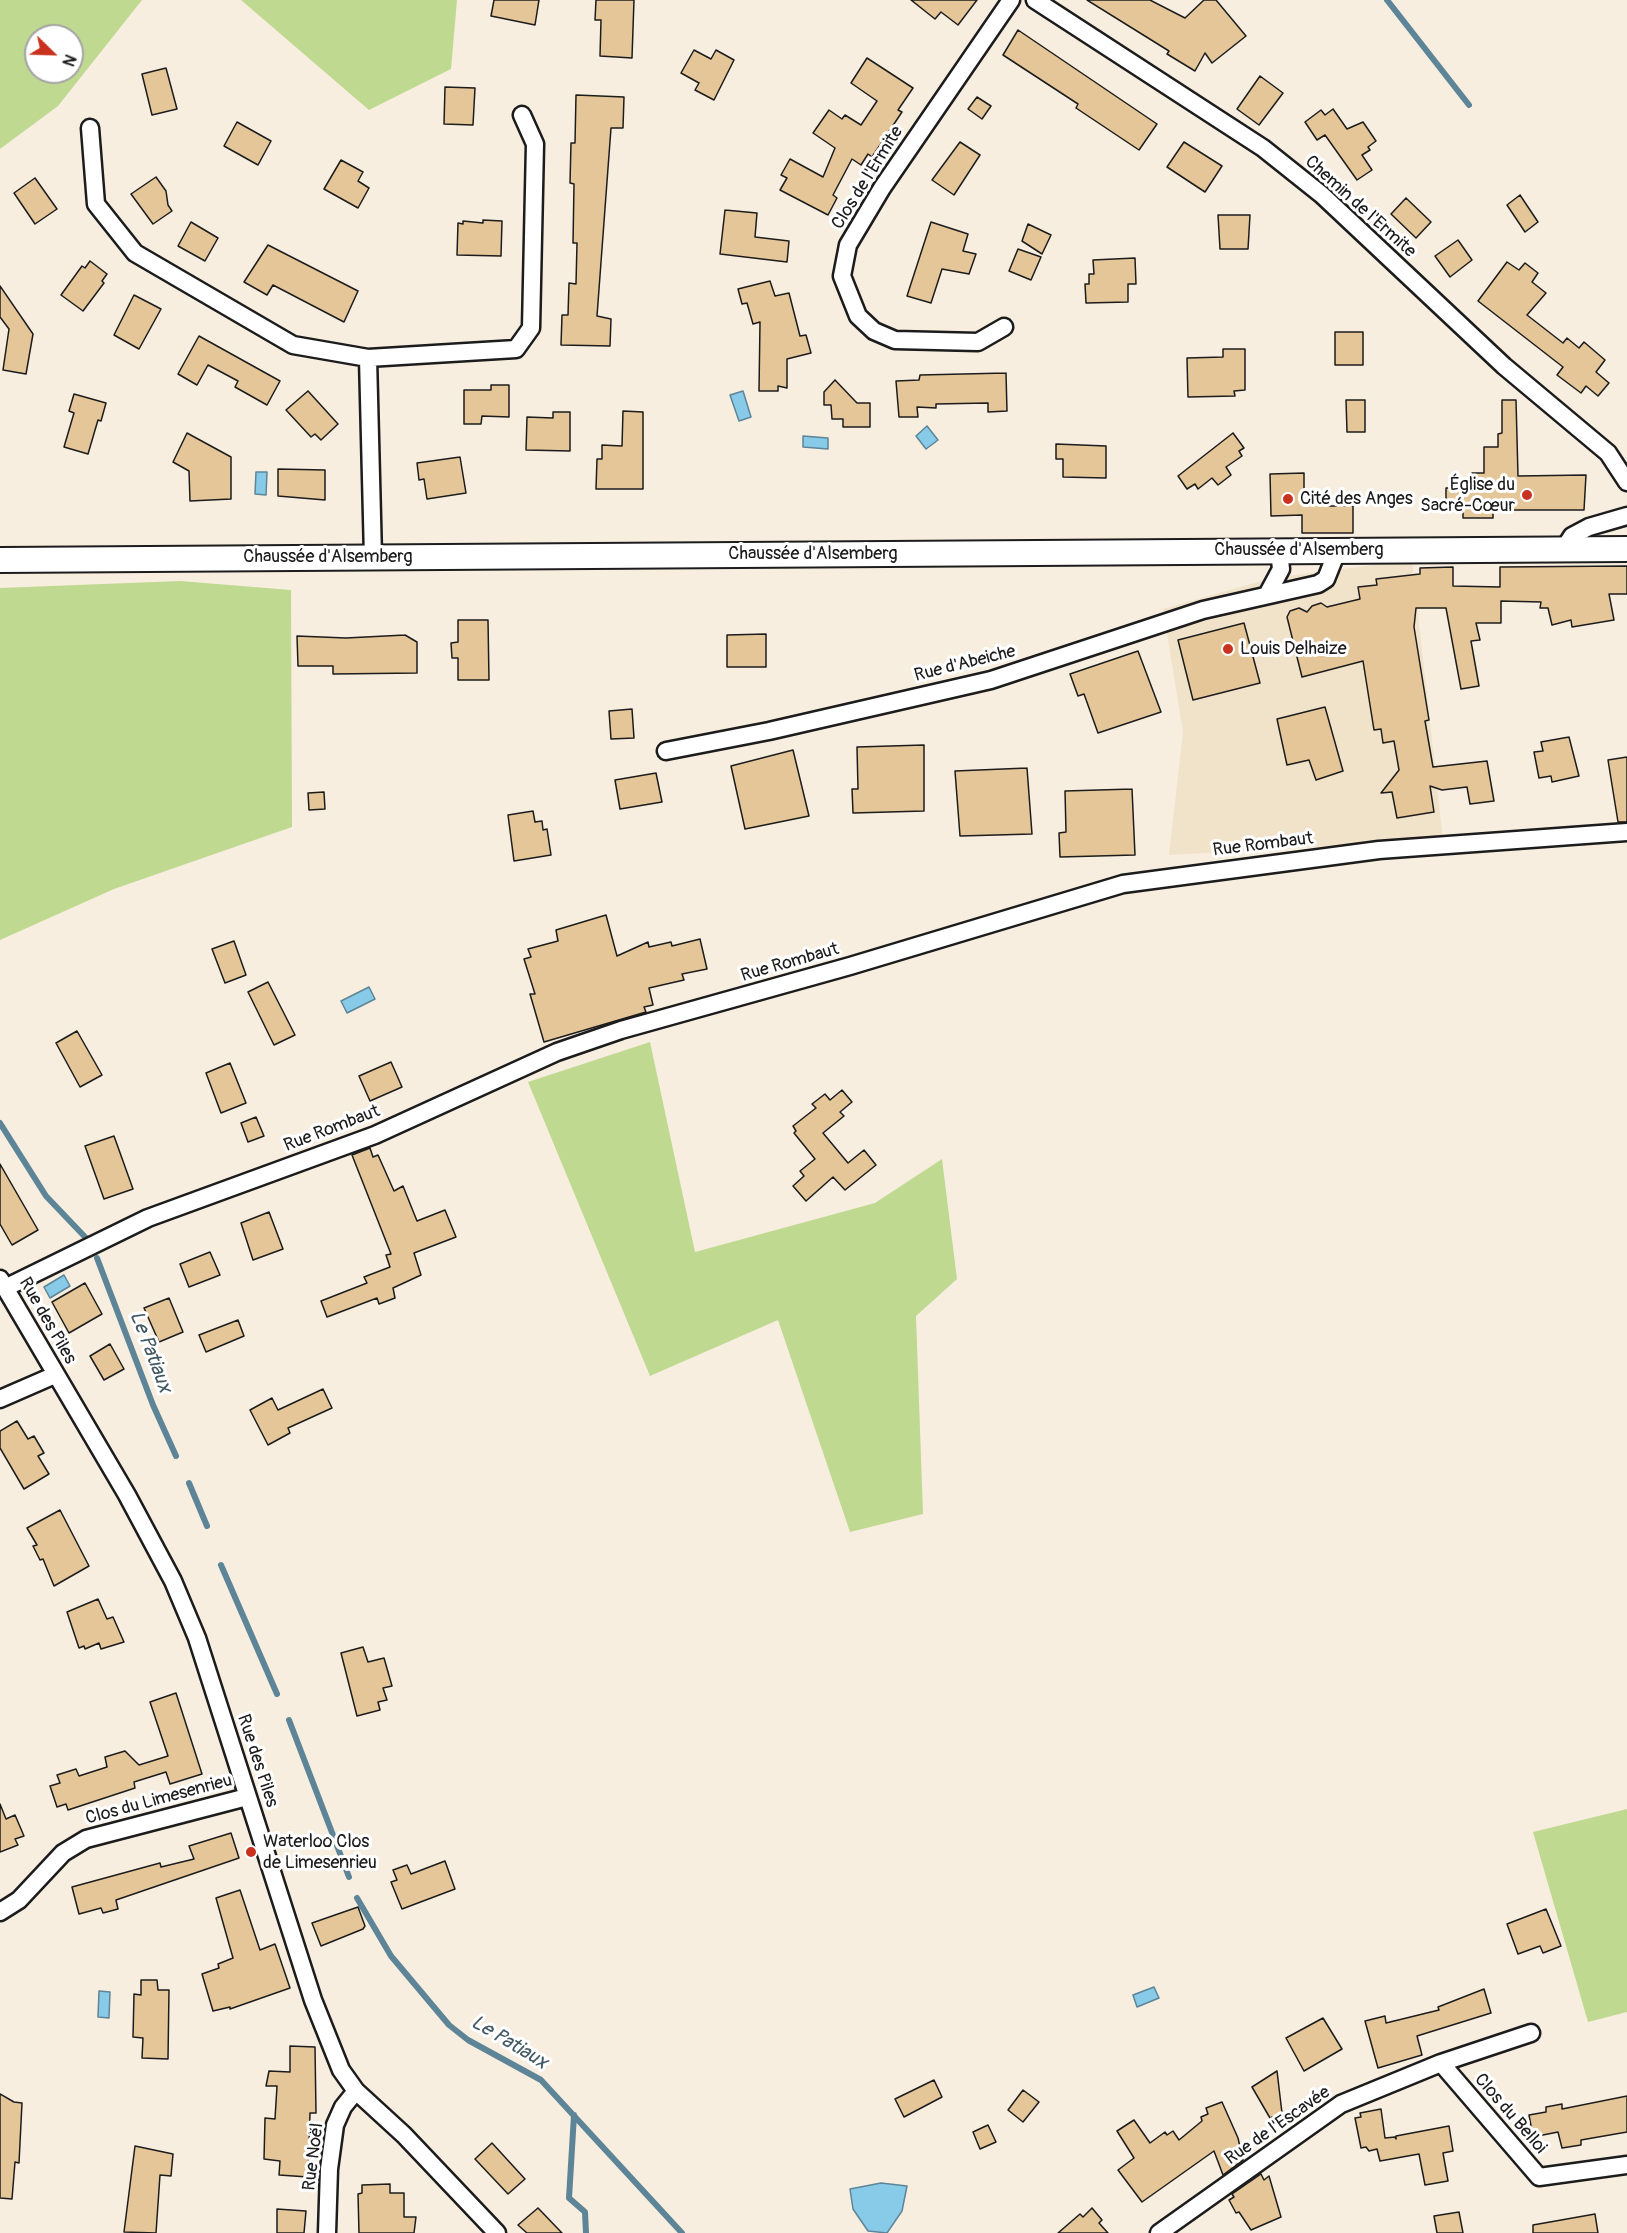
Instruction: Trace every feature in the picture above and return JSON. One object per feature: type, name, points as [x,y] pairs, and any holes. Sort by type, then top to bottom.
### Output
[{"type":"main road","name":"Chaussée d'Alsemberg","points":[[0,560],[1338,549],[1627,549]]},
{"type":"street","name":"Clos de l'Ermite","points":[[1004,327],[978,342],[895,340],[874,331],[858,316],[842,276],[848,245],[882,188],[1011,0]]},
{"type":"street","name":"Chemin de l'Ermite","points":[[1035,0],[1263,148],[1313,189],[1504,366],[1608,453],[1627,482]]},
{"type":"street","points":[[90,128],[96,204],[135,253],[293,345],[368,358],[516,349],[531,328],[535,144],[522,114]]},
{"type":"street","points":[[368,358],[373,556]]},
{"type":"street","points":[[1563,550],[1572,536],[1589,527],[1627,516]]},
{"type":"street","name":"Rue d'Abeiche","points":[[666,751],[770,731],[991,680],[1203,610],[1318,584],[1326,579],[1338,549]]},
{"type":"street","points":[[1268,595],[1281,569],[1279,550]]},
{"type":"street","name":"Rue Rombaut","points":[[3,1283],[148,1218],[375,1135],[557,1052],[621,1030],[850,966],[1123,884],[1379,850],[1627,832]]},
{"type":"street","name":"Rue des Piles","points":[[3,1283],[127,1495],[173,1581],[197,1638],[313,2000],[341,2070],[356,2091],[404,2135],[497,2233]]},
{"type":"street","points":[[0,1399],[56,1375]]},
{"type":"street","name":"Clos du Limesenrieu","points":[[0,1912],[18,1900],[63,1853],[86,1839],[248,1797]]},
{"type":"street","name":"Rue de l'Escavée","points":[[1159,2233],[1341,2104],[1441,2063],[1531,2033]]},
{"type":"street","name":"Clos du Belloi","points":[[1441,2063],[1539,2177],[1627,2165]]},
{"type":"street","name":"Rue Noël","points":[[327,2233],[329,2169],[335,2125],[343,2107],[356,2091]]},
{"type":"shaded area","points":[[1412,560],[1443,840],[1169,855],[1183,732],[1163,609],[1272,578]]},
{"type":"green space","points":[[0,0],[142,0],[84,73],[84,24],[24,24],[24,84],[75,84],[58,106],[0,149]]},
{"type":"green space","points":[[241,0],[457,0],[451,69],[369,110]]},
{"type":"green space","points":[[180,581],[291,590],[292,827],[114,889],[0,940],[0,588]]},
{"type":"green space","points":[[650,1042],[695,1252],[875,1203],[942,1159],[957,1279],[916,1316],[923,1514],[850,1532],[778,1320],[650,1376],[528,1082]]},
{"type":"green space","points":[[1627,1809],[1627,2012],[1588,2022],[1533,1832]]},
{"type":"water","points":[[743,391],[751,417],[739,421],[730,395]]},
{"type":"water","points":[[927,426],[938,440],[926,449],[916,436]]},
{"type":"water","points":[[803,436],[828,438],[828,449],[803,447]]},
{"type":"water","points":[[256,472],[267,472],[266,495],[255,494]]},
{"type":"water","points":[[369,987],[375,999],[347,1013],[341,1001]]},
{"type":"water","points":[[64,1275],[70,1286],[50,1298],[44,1287]]},
{"type":"water","points":[[1154,1987],[1159,1998],[1137,2007],[1133,1995]]},
{"type":"water","points":[[99,1991],[110,1992],[109,2018],[98,2017]]},
{"type":"water","points":[[881,2183],[907,2186],[902,2211],[887,2233],[868,2231],[853,2209],[850,2189]]},
{"type":"building","points":[[494,0],[539,0],[535,25],[491,16]]},
{"type":"building","points":[[596,0],[634,0],[632,58],[600,56],[601,20],[595,20]]},
{"type":"building","points":[[911,0],[977,0],[958,25],[941,12],[935,19]]},
{"type":"building","points":[[1087,0],[1150,0],[1185,18],[1204,0],[1216,0],[1246,36],[1212,63],[1205,53],[1195,71],[1167,54],[1169,51]]},
{"type":"building","points":[[1018,30],[1157,124],[1139,150],[1076,108],[1078,104],[1003,55]]},
{"type":"building","points":[[694,50],[711,59],[716,50],[734,60],[714,100],[695,90],[699,83],[681,73]]},
{"type":"building","points":[[867,58],[913,88],[898,110],[902,112],[872,157],[868,154],[861,165],[852,159],[833,195],[837,198],[828,215],[780,190],[787,178],[781,175],[790,159],[823,177],[835,148],[813,133],[829,110],[842,119],[845,115],[861,125],[877,101],[851,83]]},
{"type":"building","points":[[166,68],[177,109],[152,115],[142,74]]},
{"type":"building","points":[[1260,76],[1283,93],[1259,125],[1237,109]]},
{"type":"building","points":[[445,87],[475,88],[473,125],[444,124]]},
{"type":"building","points":[[576,95],[624,97],[623,128],[611,128],[597,316],[611,319],[610,346],[561,345],[562,315],[568,315],[569,283],[576,284],[577,243],[573,243],[574,184],[570,183],[571,143],[575,143]]},
{"type":"building","points":[[977,97],[991,106],[982,119],[968,109]]},
{"type":"building","points":[[1333,109],[1347,129],[1363,122],[1376,141],[1368,147],[1370,150],[1362,155],[1372,170],[1357,180],[1325,135],[1317,140],[1305,122],[1321,110],[1325,115]]},
{"type":"building","points":[[237,122],[271,141],[258,165],[224,146]]},
{"type":"building","points":[[960,142],[980,155],[954,195],[932,180]]},
{"type":"building","points":[[1184,142],[1222,166],[1205,192],[1167,167]]},
{"type":"building","points":[[341,160],[363,172],[358,181],[369,188],[358,208],[324,189]]},
{"type":"building","points":[[156,177],[166,191],[168,205],[172,211],[153,224],[131,194]]},
{"type":"building","points":[[35,178],[57,209],[35,224],[14,193]]},
{"type":"building","points":[[1520,195],[1538,222],[1525,232],[1507,205]]},
{"type":"building","points":[[1406,198],[1431,222],[1416,238],[1391,214]]},
{"type":"building","points":[[725,210],[757,213],[755,237],[789,241],[787,262],[720,254]]},
{"type":"building","points":[[1218,215],[1250,215],[1248,249],[1220,249]]},
{"type":"building","points":[[483,220],[502,221],[501,256],[457,255],[458,223],[463,224],[463,221],[483,223]]},
{"type":"building","points":[[191,222],[218,238],[205,261],[178,246]]},
{"type":"building","points":[[931,222],[968,234],[963,251],[976,254],[969,274],[942,269],[931,303],[907,296]]},
{"type":"building","points":[[1028,224],[1051,235],[1042,254],[1022,241]]},
{"type":"building","points":[[1458,240],[1472,260],[1450,277],[1435,256]]},
{"type":"building","points":[[268,245],[358,291],[344,322],[273,285],[267,295],[244,282]]},
{"type":"building","points":[[1018,249],[1041,257],[1031,280],[1009,271]]},
{"type":"building","points":[[1135,258],[1136,284],[1128,284],[1128,302],[1086,303],[1085,284],[1089,284],[1089,274],[1094,274],[1093,260]]},
{"type":"building","points":[[90,261],[107,274],[102,281],[104,283],[83,311],[61,295],[82,266],[85,268]]},
{"type":"building","points":[[1507,262],[1519,270],[1525,263],[1538,273],[1532,282],[1546,293],[1527,315],[1563,343],[1567,338],[1579,348],[1584,342],[1605,360],[1596,372],[1609,383],[1598,396],[1586,386],[1581,393],[1557,375],[1563,367],[1478,301]]},
{"type":"building","points":[[770,281],[775,296],[789,293],[800,336],[806,335],[811,353],[787,359],[787,388],[778,386],[778,391],[759,391],[760,322],[753,324],[747,303],[742,304],[738,289]]},
{"type":"building","points":[[0,286],[33,334],[26,374],[3,370],[9,329],[0,317]]},
{"type":"building","points":[[134,295],[161,309],[139,349],[114,335]]},
{"type":"building","points":[[1335,332],[1363,332],[1363,365],[1335,365]]},
{"type":"building","points":[[199,336],[280,381],[267,405],[235,387],[238,381],[208,365],[197,385],[178,374]]},
{"type":"building","points":[[1223,349],[1245,349],[1245,390],[1234,391],[1235,396],[1188,397],[1187,358],[1223,357]]},
{"type":"building","points":[[1006,373],[1007,411],[988,412],[988,403],[936,404],[936,408],[917,407],[918,417],[899,417],[896,381],[919,380],[920,375]]},
{"type":"building","points":[[835,380],[857,403],[870,403],[870,427],[843,427],[843,419],[832,419],[831,405],[824,405],[824,392]]},
{"type":"building","points":[[491,385],[509,385],[509,417],[482,416],[481,424],[464,424],[464,390],[491,390]]},
{"type":"building","points":[[308,391],[338,424],[321,440],[315,434],[311,437],[286,410]]},
{"type":"building","points":[[74,394],[106,403],[101,421],[98,420],[88,454],[64,447],[74,413],[69,411]]},
{"type":"building","points":[[1346,400],[1365,400],[1365,432],[1347,432]]},
{"type":"building","points":[[1502,400],[1516,400],[1518,476],[1586,475],[1584,510],[1493,510],[1493,518],[1463,518],[1463,503],[1446,504],[1446,488],[1461,488],[1461,484],[1472,482],[1472,473],[1484,473],[1484,447],[1498,447],[1498,434],[1502,433]]},
{"type":"building","points":[[623,411],[643,412],[643,489],[596,489],[597,459],[602,459],[602,445],[622,446]]},
{"type":"building","points":[[553,412],[570,412],[570,451],[526,450],[527,417],[553,418]]},
{"type":"building","points":[[187,433],[231,457],[231,499],[190,501],[189,471],[173,462]]},
{"type":"building","points":[[1233,433],[1244,448],[1239,451],[1242,456],[1226,467],[1231,475],[1218,485],[1212,478],[1198,489],[1195,484],[1187,489],[1178,476]]},
{"type":"building","points":[[1056,444],[1106,446],[1106,478],[1063,477],[1063,459],[1056,459]]},
{"type":"building","points":[[460,457],[466,493],[427,499],[424,479],[419,480],[417,463]]},
{"type":"building","points":[[278,469],[325,470],[325,500],[278,496]]},
{"type":"building","points":[[1304,473],[1304,493],[1318,493],[1318,501],[1328,501],[1326,506],[1353,506],[1353,533],[1302,533],[1302,515],[1271,516],[1270,474]]},
{"type":"building","points":[[1627,566],[1627,594],[1609,594],[1614,620],[1572,627],[1571,620],[1552,625],[1548,608],[1540,608],[1541,602],[1501,601],[1501,623],[1476,623],[1480,640],[1471,641],[1479,686],[1461,689],[1446,608],[1416,608],[1414,627],[1429,720],[1425,721],[1433,767],[1487,761],[1494,801],[1470,804],[1467,787],[1442,790],[1430,786],[1434,812],[1397,818],[1392,792],[1381,793],[1399,770],[1394,741],[1383,743],[1381,729],[1374,730],[1363,661],[1302,677],[1287,617],[1290,611],[1299,608],[1307,612],[1312,606],[1321,603],[1327,607],[1360,599],[1358,587],[1377,585],[1376,579],[1420,574],[1420,568],[1453,567],[1453,586],[1500,587],[1500,567]]},
{"type":"building","points":[[458,620],[488,620],[489,680],[458,680],[458,658],[452,658],[451,643],[458,642]]},
{"type":"building","points":[[1244,623],[1260,683],[1193,700],[1178,640]]},
{"type":"building","points":[[766,634],[766,667],[727,667],[727,635]]},
{"type":"building","points":[[405,635],[417,642],[417,673],[333,674],[333,666],[298,666],[297,636],[346,638]]},
{"type":"building","points":[[1138,651],[1161,712],[1098,733],[1084,694],[1078,696],[1070,674]]},
{"type":"building","points":[[1325,707],[1343,771],[1316,780],[1309,760],[1287,765],[1277,719]]},
{"type":"building","points":[[632,709],[634,738],[611,739],[609,711]]},
{"type":"building","points":[[1569,737],[1579,776],[1552,782],[1551,776],[1539,778],[1534,752],[1543,751],[1541,742]]},
{"type":"building","points":[[924,745],[924,811],[853,813],[852,789],[858,789],[857,747]]},
{"type":"building","points":[[793,750],[809,816],[745,829],[731,766]]},
{"type":"building","points":[[1627,757],[1627,822],[1618,822],[1608,760]]},
{"type":"building","points":[[1027,768],[1032,834],[960,836],[955,771]]},
{"type":"building","points":[[656,773],[662,802],[620,809],[615,780]]},
{"type":"building","points":[[1132,789],[1135,855],[1060,857],[1059,833],[1066,832],[1065,791]]},
{"type":"building","points":[[324,792],[325,809],[309,810],[308,793]]},
{"type":"building","points":[[533,811],[535,822],[542,821],[543,830],[547,829],[551,855],[514,861],[508,815]]},
{"type":"building","points":[[606,915],[617,956],[648,942],[649,947],[671,942],[672,946],[700,939],[707,969],[682,974],[684,980],[649,988],[653,1005],[644,1007],[646,1012],[544,1042],[530,994],[535,994],[524,959],[531,957],[528,949],[558,941],[556,930]]},
{"type":"building","points":[[234,941],[246,975],[225,983],[212,949]]},
{"type":"building","points":[[268,982],[295,1035],[274,1045],[248,992]]},
{"type":"building","points":[[77,1031],[102,1075],[80,1087],[56,1043]]},
{"type":"building","points":[[391,1062],[402,1087],[370,1101],[359,1076]]},
{"type":"building","points":[[230,1063],[246,1103],[221,1113],[206,1073]]},
{"type":"building","points":[[842,1090],[852,1102],[840,1112],[844,1116],[823,1133],[848,1163],[864,1150],[876,1165],[845,1190],[833,1177],[806,1201],[793,1186],[804,1176],[800,1171],[815,1159],[794,1133],[796,1131],[793,1126],[816,1108],[812,1104],[825,1094],[830,1100]]},
{"type":"building","points":[[256,1117],[264,1136],[248,1142],[241,1123]]},
{"type":"building","points":[[114,1136],[133,1189],[104,1199],[85,1146]]},
{"type":"building","points":[[370,1148],[373,1157],[378,1155],[394,1191],[403,1186],[417,1221],[445,1210],[456,1237],[414,1253],[421,1275],[393,1288],[395,1298],[379,1304],[377,1298],[327,1317],[321,1301],[367,1283],[364,1277],[390,1267],[386,1255],[391,1254],[352,1155]]},
{"type":"building","points":[[0,1164],[38,1230],[12,1245],[0,1224]]},
{"type":"building","points":[[269,1212],[283,1249],[253,1260],[241,1223]]},
{"type":"building","points":[[210,1252],[220,1275],[189,1287],[180,1264]]},
{"type":"building","points":[[85,1283],[102,1314],[69,1333],[52,1302]]},
{"type":"building","points":[[169,1298],[183,1332],[159,1342],[144,1308]]},
{"type":"building","points":[[238,1320],[244,1336],[206,1352],[199,1335]]},
{"type":"building","points":[[110,1344],[124,1369],[104,1380],[90,1356]]},
{"type":"building","points":[[323,1389],[332,1408],[288,1428],[290,1433],[268,1445],[250,1410],[272,1398],[278,1410]]},
{"type":"building","points":[[17,1421],[28,1439],[34,1436],[44,1453],[38,1456],[49,1474],[24,1489],[0,1448],[0,1431]]},
{"type":"building","points":[[60,1510],[89,1566],[54,1586],[43,1559],[40,1560],[33,1546],[37,1545],[27,1528]]},
{"type":"building","points":[[98,1599],[107,1619],[113,1617],[124,1642],[101,1649],[99,1643],[85,1649],[84,1646],[79,1648],[67,1612]]},
{"type":"building","points":[[363,1647],[368,1662],[384,1658],[392,1686],[383,1688],[387,1700],[378,1702],[380,1710],[357,1716],[341,1653]]},
{"type":"building","points":[[176,1693],[202,1774],[170,1784],[166,1772],[134,1782],[135,1788],[68,1810],[66,1804],[57,1807],[50,1786],[60,1783],[57,1775],[76,1769],[79,1776],[107,1767],[105,1757],[125,1751],[139,1765],[168,1756],[150,1702]]},
{"type":"building","points":[[0,1804],[6,1819],[15,1815],[24,1836],[15,1839],[18,1845],[0,1852]]},
{"type":"building","points":[[231,1833],[239,1858],[116,1900],[118,1909],[103,1913],[101,1908],[79,1914],[72,1887],[160,1863],[161,1867],[194,1859],[189,1846]]},
{"type":"building","points":[[445,1861],[455,1889],[402,1909],[391,1882],[397,1880],[393,1870],[407,1865],[411,1874]]},
{"type":"building","points":[[240,1890],[260,1950],[275,1944],[290,1988],[230,2009],[230,2007],[213,2011],[202,1974],[219,1968],[218,1964],[233,1958],[216,1898]]},
{"type":"building","points":[[358,1907],[365,1926],[363,1929],[321,1946],[312,1923]]},
{"type":"building","points":[[1546,1909],[1561,1946],[1543,1953],[1540,1946],[1518,1954],[1507,1924]]},
{"type":"building","points":[[141,1980],[157,1980],[158,1990],[169,1990],[168,2059],[142,2058],[143,2038],[133,2037],[134,1994],[141,1995]]},
{"type":"building","points":[[1484,1989],[1491,2013],[1417,2036],[1422,2055],[1378,2068],[1365,2021],[1385,2016],[1386,2023],[1439,2010],[1438,2007]]},
{"type":"building","points":[[1323,2018],[1342,2049],[1304,2071],[1286,2038]]},
{"type":"building","points":[[290,2046],[315,2047],[316,2113],[310,2113],[308,2177],[279,2175],[280,2161],[264,2159],[265,2118],[275,2119],[277,2086],[266,2086],[269,2071],[290,2072]]},
{"type":"building","points":[[1277,2071],[1282,2113],[1270,2118],[1252,2087]]},
{"type":"building","points":[[934,2080],[942,2097],[904,2117],[895,2099]]},
{"type":"building","points":[[1023,2090],[1039,2102],[1023,2122],[1008,2110]]},
{"type":"building","points":[[0,2094],[14,2102],[22,2103],[19,2163],[15,2162],[12,2199],[0,2198]]},
{"type":"building","points":[[1627,2096],[1627,2132],[1581,2140],[1581,2145],[1562,2148],[1558,2132],[1533,2137],[1529,2115],[1546,2112],[1546,2107],[1562,2104],[1562,2109]]},
{"type":"building","points":[[1222,2102],[1238,2138],[1243,2160],[1223,2175],[1214,2151],[1142,2202],[1118,2170],[1134,2158],[1117,2131],[1134,2120],[1150,2143],[1165,2132],[1167,2135],[1173,2131],[1179,2140],[1202,2121],[1201,2117],[1208,2114],[1206,2108]]},
{"type":"building","points":[[1381,2109],[1385,2138],[1395,2137],[1396,2139],[1396,2136],[1449,2126],[1453,2151],[1443,2153],[1448,2181],[1425,2185],[1419,2154],[1380,2161],[1377,2149],[1369,2151],[1366,2147],[1361,2148],[1355,2118],[1361,2117],[1360,2113]]},
{"type":"building","points":[[988,2125],[996,2142],[980,2149],[973,2132]]},
{"type":"building","points":[[492,2143],[525,2179],[508,2194],[475,2159]]},
{"type":"building","points":[[135,2146],[173,2154],[171,2176],[160,2175],[156,2233],[124,2232]]},
{"type":"building","points":[[1261,2174],[1264,2180],[1269,2176],[1281,2217],[1251,2230],[1239,2212],[1236,2213],[1229,2200],[1234,2197],[1232,2194]]},
{"type":"building","points":[[390,2184],[390,2193],[404,2193],[404,2217],[416,2217],[414,2233],[359,2233],[358,2194],[362,2193],[362,2185]]},
{"type":"building","points":[[538,2208],[562,2233],[527,2233],[518,2225]]},
{"type":"building","points":[[1092,2208],[1102,2220],[1099,2223],[1108,2233],[1058,2233],[1080,2214],[1083,2217]]},
{"type":"building","points":[[277,2209],[306,2211],[304,2233],[277,2233]]},
{"type":"building","points":[[1459,2212],[1463,2233],[1437,2233],[1434,2216]]},
{"type":"building","points":[[1595,2214],[1598,2233],[1533,2233],[1533,2225]]},
{"type":"waterway","points":[[1387,0],[1469,105]]},
{"type":"waterway","name":"Le Patiaux","points":[[0,1123],[46,1196],[86,1238]]},
{"type":"waterway","name":"Le Patiaux","points":[[97,1258],[153,1405],[176,1456]]},
{"type":"waterway","name":"Le Patiaux","points":[[189,1483],[207,1526]]},
{"type":"waterway","name":"Le Patiaux","points":[[221,1565],[277,1694]]},
{"type":"waterway","name":"Le Patiaux","points":[[289,1720],[349,1877]]},
{"type":"waterway","name":"Le Patiaux","points":[[357,1898],[391,1956],[449,2025],[468,2040],[541,2080],[682,2233]]},
{"type":"waterway","points":[[574,2115],[569,2198],[585,2212],[586,2233]]},
{"type":"place","name":"Église du Sacré-Cœur","points":[[1527,495]]},
{"type":"place","name":"Cité des Anges","points":[[1288,499]]},
{"type":"place","name":"Louis Delhaize","points":[[1228,649]]},
{"type":"place","name":"Waterloo Clos de Limesenrieu","points":[[251,1852]]}]
